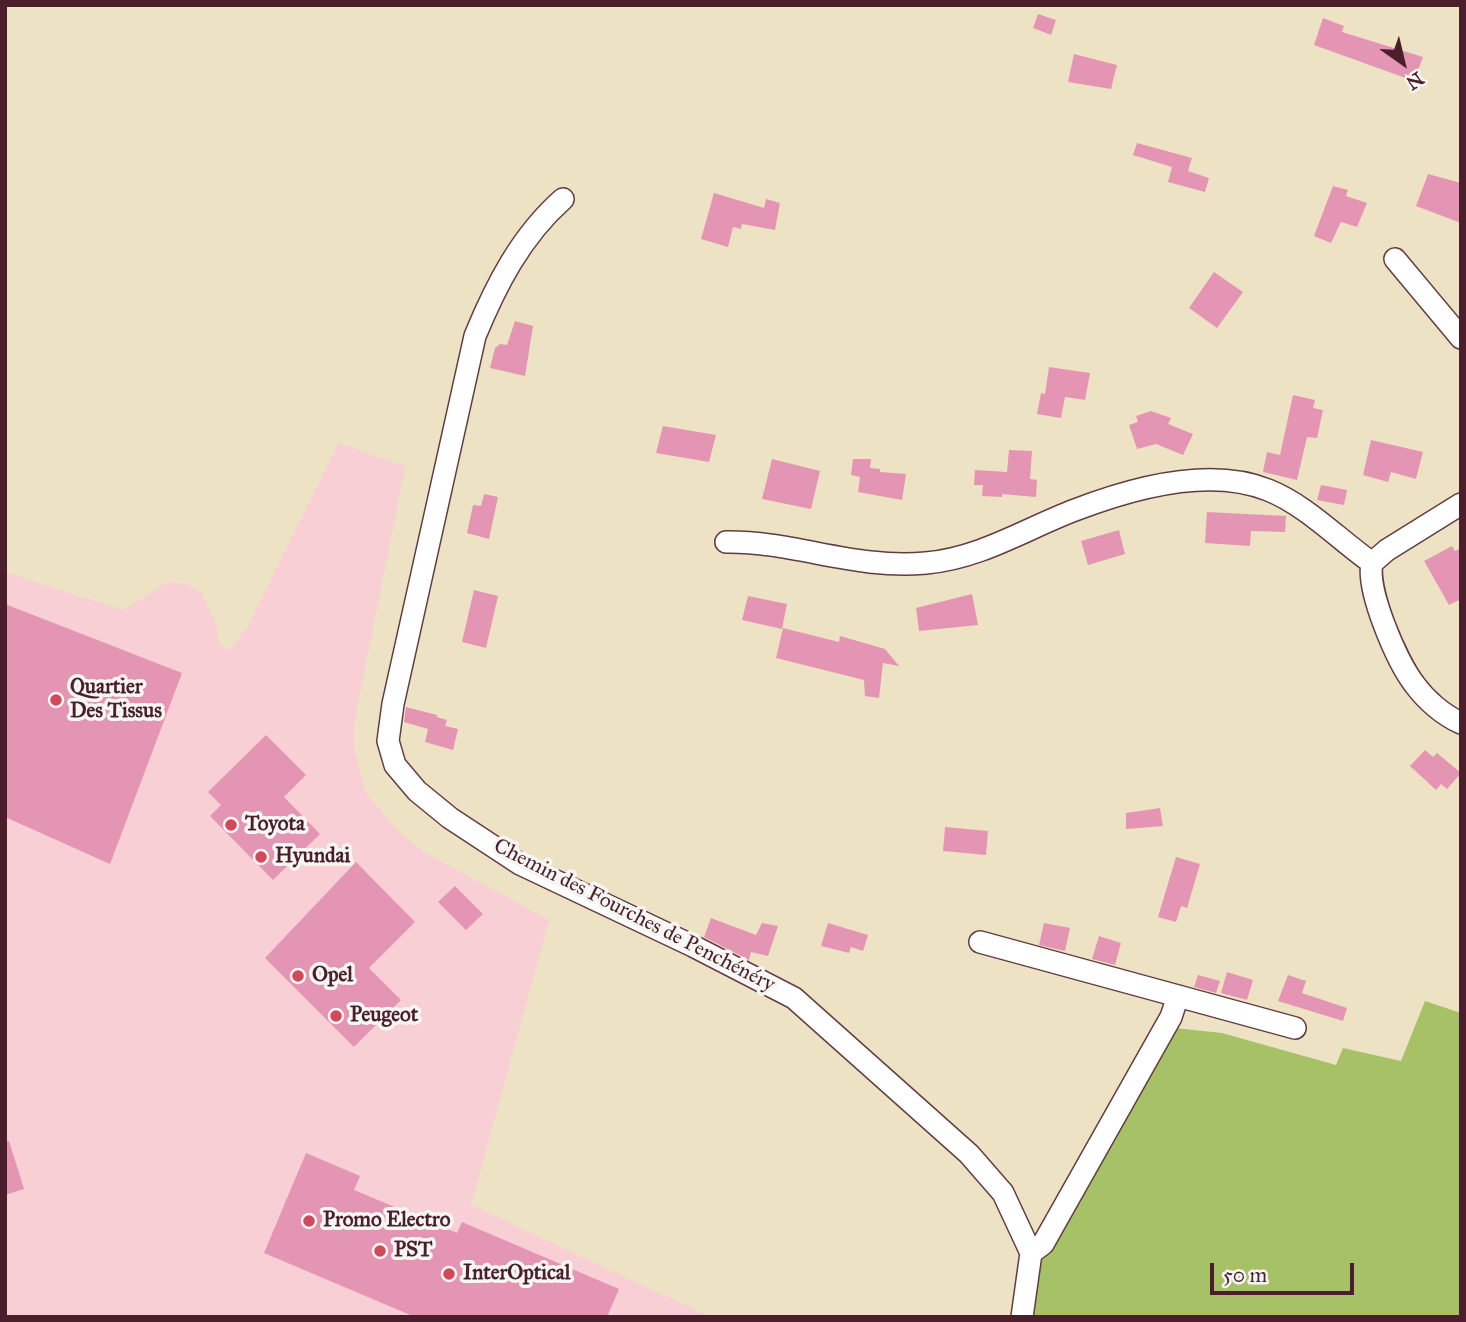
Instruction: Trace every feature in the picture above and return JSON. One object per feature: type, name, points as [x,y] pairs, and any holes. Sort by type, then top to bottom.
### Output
[{"type":"street","name":"Chemin des Fourches de Penchénéry","points":[[563,199],[531,230],[491,298],[475,336],[393,705],[388,741],[395,765],[418,791],[450,818],[520,864],[768,982],[809,1009],[987,1173],[1015,1214],[1031,1253]]},
{"type":"street","points":[[1395,258],[1461,338]]},
{"type":"street","points":[[726,542],[748,541],[852,561],[926,563],[988,549],[1077,509],[1142,489],[1198,480],[1223,480],[1268,489],[1286,499],[1372,563],[1374,592],[1405,670],[1436,707],[1461,723]]},
{"type":"street","points":[[1372,563],[1387,550],[1461,504]]},
{"type":"street","points":[[980,942],[1295,1028]]},
{"type":"street","points":[[1022,1317],[1031,1253],[1043,1244],[1171,1017],[1178,996]]},
{"type":"shaded area","points":[[339,443],[405,467],[354,724],[354,748],[366,793],[395,828],[424,852],[549,920],[471,1205],[710,1317],[5,1317],[5,572],[123,610],[168,582],[186,584],[201,592],[217,625],[219,645],[230,650],[248,626]]},
{"type":"green space","points":[[1425,1001],[1461,1013],[1461,1317],[1032,1317],[1039,1264],[1175,1028],[1222,1033],[1336,1065],[1343,1048],[1401,1061]]},
{"type":"building","points":[[1038,14],[1056,20],[1051,35],[1033,28]]},
{"type":"building","points":[[1323,18],[1344,26],[1342,32],[1423,57],[1414,81],[1314,45]]},
{"type":"building","points":[[1074,54],[1117,65],[1111,89],[1068,82]]},
{"type":"building","points":[[1137,143],[1192,158],[1188,171],[1209,178],[1205,192],[1168,182],[1172,167],[1133,155]]},
{"type":"building","points":[[1428,174],[1461,183],[1461,223],[1416,206]]},
{"type":"building","points":[[1333,186],[1348,190],[1346,196],[1367,203],[1357,227],[1341,222],[1331,243],[1314,236]]},
{"type":"building","points":[[714,193],[764,208],[766,199],[780,203],[775,230],[742,224],[741,229],[733,227],[728,247],[701,239]]},
{"type":"building","points":[[1214,272],[1243,292],[1217,328],[1189,308]]},
{"type":"building","points":[[515,321],[533,326],[525,376],[490,368],[495,348],[500,344],[507,345]]},
{"type":"building","points":[[1049,367],[1090,373],[1085,400],[1065,397],[1061,418],[1037,414],[1041,393],[1045,394]]},
{"type":"building","points":[[1293,395],[1315,400],[1313,408],[1323,410],[1317,438],[1307,437],[1297,480],[1263,472],[1267,452],[1280,455]]},
{"type":"building","points":[[1151,411],[1171,418],[1168,424],[1193,434],[1183,455],[1156,444],[1137,449],[1129,425],[1138,422],[1136,416]]},
{"type":"building","points":[[663,426],[716,435],[709,462],[656,453]]},
{"type":"building","points":[[1371,440],[1423,452],[1416,479],[1391,472],[1388,482],[1363,475]]},
{"type":"building","points":[[1009,450],[1032,451],[1030,479],[1037,480],[1036,497],[1002,494],[1002,497],[982,496],[983,485],[974,485],[975,470],[1007,472]]},
{"type":"building","points":[[772,459],[820,471],[811,509],[762,499]]},
{"type":"building","points":[[853,459],[871,459],[870,468],[880,469],[880,472],[906,474],[902,500],[858,492],[860,477],[851,475]]},
{"type":"building","points":[[1321,485],[1347,490],[1344,505],[1317,500]]},
{"type":"building","points":[[484,494],[498,497],[489,539],[467,533],[473,505],[481,506]]},
{"type":"building","points":[[1207,512],[1286,516],[1285,532],[1251,531],[1250,546],[1205,543]]},
{"type":"building","points":[[1119,530],[1125,554],[1088,565],[1081,541]]},
{"type":"building","points":[[1452,546],[1455,551],[1461,548],[1461,599],[1449,605],[1424,561]]},
{"type":"building","points":[[474,590],[498,596],[486,648],[462,642]]},
{"type":"building","points":[[972,594],[978,625],[919,631],[916,608]]},
{"type":"building","points":[[748,596],[787,604],[782,629],[742,620]]},
{"type":"building","points":[[5,604],[182,673],[110,864],[5,817]]},
{"type":"building","points":[[783,628],[839,642],[840,636],[885,649],[899,666],[883,663],[879,698],[865,696],[864,680],[776,658]]},
{"type":"building","points":[[406,707],[437,715],[447,720],[445,726],[458,729],[453,750],[425,742],[428,729],[404,722]]},
{"type":"building","points":[[266,735],[306,775],[284,797],[320,834],[273,880],[210,816],[221,805],[208,792]]},
{"type":"building","points":[[1425,750],[1433,757],[1437,753],[1461,773],[1447,789],[1441,784],[1436,790],[1410,766]]},
{"type":"building","points":[[1160,808],[1163,826],[1126,829],[1126,813]]},
{"type":"building","points":[[945,827],[988,831],[986,855],[943,851]]},
{"type":"building","points":[[1176,857],[1200,864],[1187,908],[1181,906],[1176,922],[1158,917]]},
{"type":"building","points":[[356,862],[415,922],[369,968],[401,1000],[354,1047],[265,958]]},
{"type":"building","points":[[455,886],[483,914],[466,930],[438,902]]},
{"type":"building","points":[[711,918],[756,935],[762,923],[778,926],[768,956],[751,952],[749,960],[704,937]]},
{"type":"building","points":[[828,923],[868,935],[863,951],[851,947],[849,953],[821,946]]},
{"type":"building","points":[[1044,923],[1070,928],[1065,951],[1039,945]]},
{"type":"building","points":[[1099,936],[1121,943],[1115,965],[1092,959]]},
{"type":"building","points":[[1227,972],[1253,980],[1247,1000],[1221,993]]},
{"type":"building","points":[[1198,975],[1220,981],[1216,993],[1194,987]]},
{"type":"building","points":[[1288,975],[1306,981],[1302,993],[1347,1008],[1343,1021],[1278,1001]]},
{"type":"building","points":[[9,1141],[24,1189],[5,1195],[5,1142]]},
{"type":"building","points":[[306,1153],[360,1176],[354,1190],[457,1233],[462,1222],[619,1289],[607,1317],[415,1317],[264,1253]]},
{"type":"place","name":"Quartier Des Tissus","points":[[56,700]]},
{"type":"place","name":"Toyota","points":[[231,825]]},
{"type":"place","name":"Hyundai","points":[[261,857]]},
{"type":"place","name":"Opel","points":[[298,976]]},
{"type":"place","name":"Peugeot","points":[[336,1016]]},
{"type":"place","name":"Promo Electro","points":[[309,1221]]},
{"type":"place","name":"PST","points":[[380,1251]]},
{"type":"place","name":"InterOptical","points":[[449,1274]]}]
